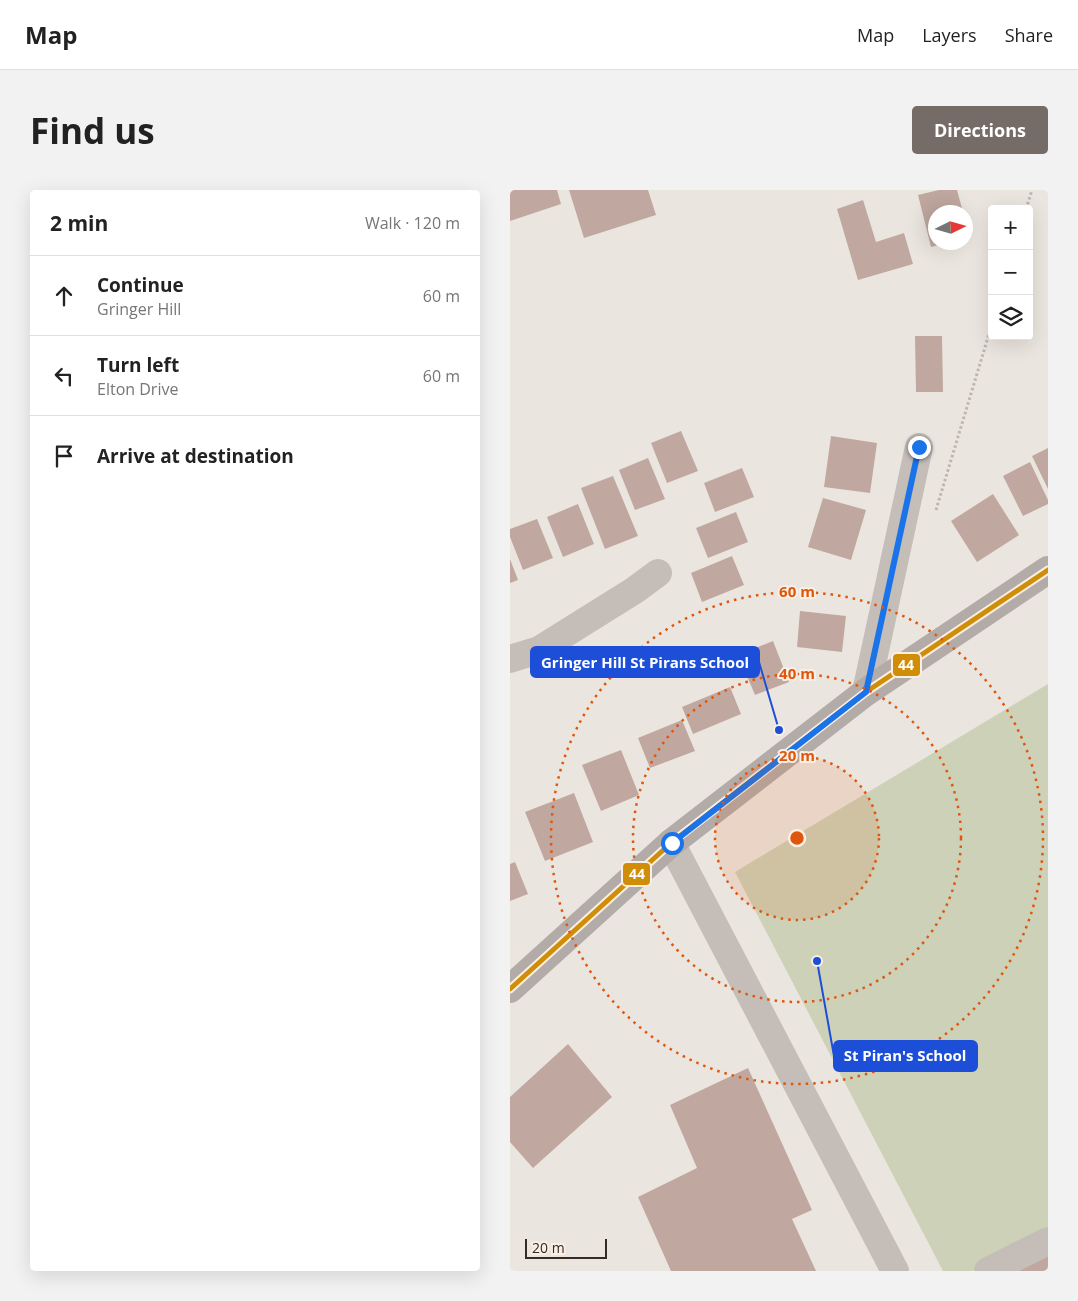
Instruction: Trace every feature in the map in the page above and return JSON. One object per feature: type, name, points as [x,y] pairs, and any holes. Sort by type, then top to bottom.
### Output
[{"type":"main road","points":[[510,989],[672,843],[866,692],[1048,570]]},
{"type":"street","points":[[866,692],[919,447]]},
{"type":"street","points":[[510,659],[539,650],[640,599],[658,573]]},
{"type":"street","points":[[672,843],[894,1271]]},
{"type":"street","points":[[988,1271],[1048,1241]]},
{"type":"path","points":[[1027,205],[1032,190]]},
{"type":"path","points":[[935,514],[988,337]]},
{"type":"green space","points":[[1048,684],[1048,1232],[972,1271],[943,1271],[735,872]]},
{"type":"building","points":[[510,190],[557,190],[561,204],[510,221]]},
{"type":"building","points":[[569,190],[648,190],[656,215],[584,238]]},
{"type":"building","points":[[939,190],[957,190],[961,205],[928,205],[928,235],[918,195]]},
{"type":"building","points":[[863,200],[876,242],[904,233],[913,264],[858,280],[837,209]]},
{"type":"building","points":[[915,336],[942,336],[943,392],[916,392]]},
{"type":"building","points":[[681,431],[698,471],[667,483],[651,443]]},
{"type":"building","points":[[831,436],[877,443],[870,493],[824,487]]},
{"type":"building","points":[[1048,448],[1048,489],[1032,456]]},
{"type":"building","points":[[648,458],[665,499],[635,510],[619,470]]},
{"type":"building","points":[[1030,462],[1048,500],[1048,504],[1023,516],[1003,476]]},
{"type":"building","points":[[742,468],[754,497],[715,512],[704,483]]},
{"type":"building","points":[[613,476],[638,536],[605,549],[581,488]]},
{"type":"building","points":[[993,494],[1019,535],[977,562],[951,521]]},
{"type":"building","points":[[823,498],[866,510],[851,560],[808,547]]},
{"type":"building","points":[[578,504],[594,544],[563,557],[547,517]]},
{"type":"building","points":[[736,512],[748,542],[708,558],[696,528]]},
{"type":"building","points":[[537,519],[553,558],[523,570],[510,537],[510,529]]},
{"type":"building","points":[[732,556],[744,585],[702,602],[691,573]]},
{"type":"building","points":[[510,559],[518,580],[510,583]]},
{"type":"building","points":[[800,611],[846,616],[842,652],[797,647]]},
{"type":"building","points":[[773,641],[789,682],[755,695],[738,655]]},
{"type":"building","points":[[730,687],[741,714],[693,734],[682,707]]},
{"type":"building","points":[[682,720],[695,751],[650,768],[638,738]]},
{"type":"building","points":[[621,750],[639,795],[601,811],[582,765]]},
{"type":"building","points":[[574,793],[593,842],[545,861],[525,812]]},
{"type":"building","points":[[515,862],[528,894],[510,901],[510,864]]},
{"type":"building","points":[[568,1044],[612,1097],[533,1168],[510,1142],[510,1097]]},
{"type":"building","points":[[748,1068],[812,1210],[792,1219],[816,1271],[671,1271],[638,1197],[697,1168],[670,1105]]},
{"type":"building","points":[[1048,1253],[1048,1271],[1015,1271]]},
{"type":"transit line","name":"44","points":[[510,989],[671,843],[866,692],[1048,570]]},
{"type":"place","name":"Gringer Hill St Pirans School","points":[[779,730]]},
{"type":"place","name":"St Piran's School","points":[[817,961]]},
{"type":"route","points":[[672,843],[866,692],[919,447]]}]
